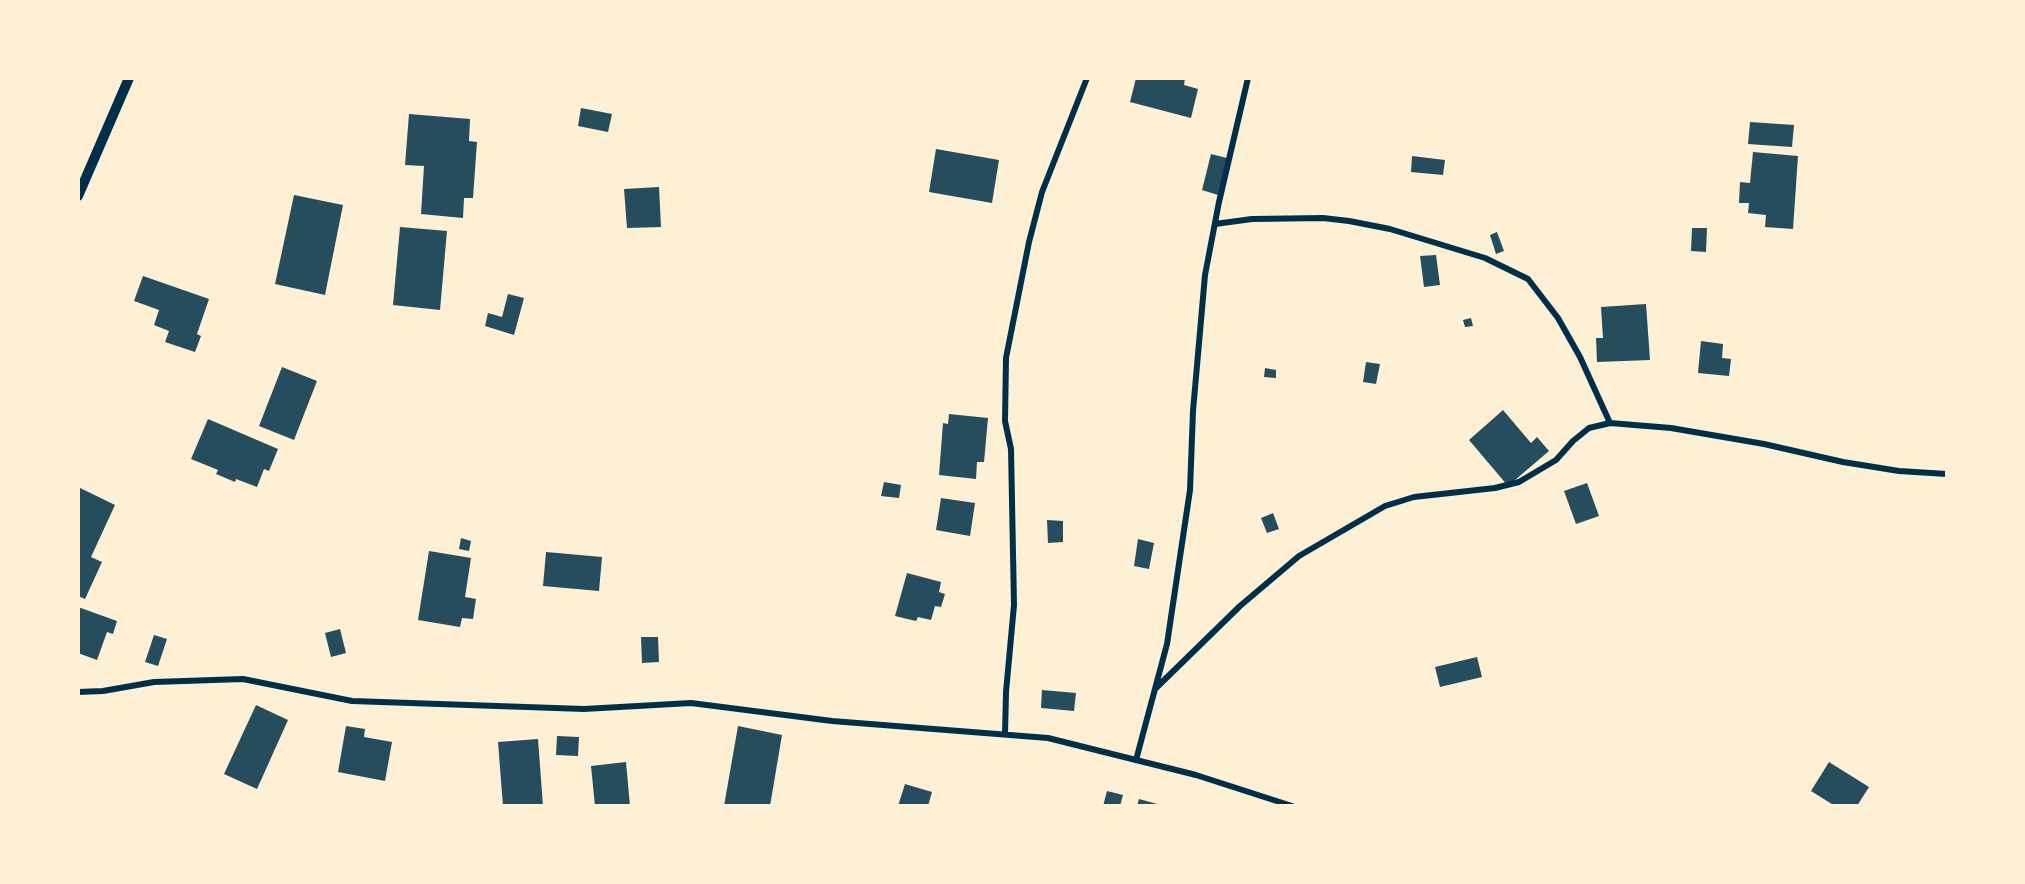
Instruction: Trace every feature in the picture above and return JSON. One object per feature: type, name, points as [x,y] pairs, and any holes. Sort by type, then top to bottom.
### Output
[{"type":"street","points":[[78,196],[129,78]]},
{"type":"street","points":[[1005,734],[1006,692],[1014,605],[1011,449],[1005,421],[1006,357],[1029,242],[1042,192],[1087,78]]},
{"type":"street","points":[[1136,760],[1167,644],[1190,490],[1193,411],[1205,275],[1248,78]]},
{"type":"street","points":[[1215,224],[1252,219],[1323,218],[1349,221],[1390,229],[1485,258],[1528,279],[1558,318],[1589,374],[1610,423]]},
{"type":"street","points":[[1155,689],[1240,606],[1299,556],[1385,506],[1414,497],[1495,488],[1519,482],[1556,460],[1573,441],[1589,428],[1610,423],[1671,428],[1764,444],[1843,462],[1899,471],[1947,474]]},
{"type":"street","points":[[78,692],[103,691],[154,682],[243,679],[352,701],[584,709],[691,703],[832,721],[1048,738],[1196,775],[1292,806]]},
{"type":"building","points":[[1136,78],[1185,78],[1184,85],[1198,89],[1191,118],[1130,102]]},
{"type":"building","points":[[581,108],[612,114],[608,132],[578,126]]},
{"type":"building","points":[[409,114],[470,119],[469,141],[477,142],[473,198],[464,198],[463,218],[421,214],[424,166],[405,165]]},
{"type":"building","points":[[1750,122],[1794,125],[1792,147],[1748,144]]},
{"type":"building","points":[[936,149],[999,160],[992,203],[929,192]]},
{"type":"building","points":[[1753,152],[1798,156],[1793,229],[1765,227],[1766,215],[1748,213],[1749,203],[1739,203],[1740,182],[1750,183]]},
{"type":"building","points":[[1211,154],[1227,158],[1218,195],[1202,190]]},
{"type":"building","points":[[1412,156],[1445,160],[1443,175],[1411,172]]},
{"type":"building","points":[[659,187],[661,227],[627,228],[624,189]]},
{"type":"building","points":[[294,195],[343,205],[325,295],[275,284]]},
{"type":"building","points":[[400,227],[447,231],[440,310],[393,305]]},
{"type":"building","points":[[1692,228],[1707,228],[1706,252],[1691,251]]},
{"type":"building","points":[[1497,232],[1504,251],[1496,254],[1490,235]]},
{"type":"building","points":[[1436,255],[1440,285],[1424,287],[1420,256]]},
{"type":"building","points":[[143,276],[209,299],[197,334],[201,336],[195,352],[165,342],[169,331],[154,325],[159,310],[134,301]]},
{"type":"building","points":[[508,294],[524,298],[514,335],[485,326],[488,313],[502,317]]},
{"type":"building","points":[[1646,304],[1650,360],[1597,362],[1596,338],[1603,338],[1601,307]]},
{"type":"building","points":[[1471,318],[1473,326],[1465,327],[1463,320]]},
{"type":"building","points":[[1701,341],[1723,344],[1722,358],[1731,359],[1729,376],[1698,373]]},
{"type":"building","points":[[1366,362],[1380,364],[1376,384],[1363,382]]},
{"type":"building","points":[[282,367],[317,381],[294,440],[259,426]]},
{"type":"building","points":[[1265,368],[1276,370],[1276,378],[1264,377]]},
{"type":"building","points":[[1503,410],[1531,443],[1537,437],[1549,451],[1508,486],[1469,440]]},
{"type":"building","points":[[949,414],[988,418],[984,462],[977,462],[976,479],[939,475],[943,423],[948,424]]},
{"type":"building","points":[[208,419],[278,449],[269,471],[264,469],[257,487],[236,479],[235,482],[216,474],[218,470],[191,459]]},
{"type":"building","points":[[884,482],[901,485],[899,498],[881,496]]},
{"type":"building","points":[[1587,483],[1599,516],[1576,524],[1564,491]]},
{"type":"building","points":[[78,487],[115,505],[91,557],[102,562],[85,599],[78,596]]},
{"type":"building","points":[[941,498],[975,503],[970,536],[936,530]]},
{"type":"building","points":[[1273,513],[1279,529],[1267,533],[1261,518]]},
{"type":"building","points":[[1047,520],[1063,521],[1063,542],[1048,543]]},
{"type":"building","points":[[461,538],[471,541],[469,551],[459,549]]},
{"type":"building","points":[[1138,539],[1154,543],[1149,569],[1134,566]]},
{"type":"building","points":[[429,551],[471,558],[465,597],[476,599],[473,619],[462,618],[460,627],[418,620]]},
{"type":"building","points":[[546,552],[602,557],[599,591],[543,586]]},
{"type":"building","points":[[907,573],[941,582],[939,592],[945,594],[941,607],[935,606],[931,620],[918,617],[916,621],[895,616]]},
{"type":"building","points":[[78,607],[117,621],[113,634],[107,632],[97,660],[78,653]]},
{"type":"building","points":[[340,629],[346,653],[331,657],[325,633]]},
{"type":"building","points":[[154,635],[167,639],[158,666],[145,662]]},
{"type":"building","points":[[641,637],[658,637],[659,662],[642,663]]},
{"type":"building","points":[[1477,657],[1482,677],[1440,687],[1435,667]]},
{"type":"building","points":[[1042,690],[1076,693],[1074,711],[1041,708]]},
{"type":"building","points":[[256,705],[288,720],[257,789],[224,774]]},
{"type":"building","points":[[346,726],[365,729],[364,737],[392,742],[385,781],[338,772]]},
{"type":"building","points":[[738,726],[782,735],[770,806],[724,806]]},
{"type":"building","points":[[557,736],[579,737],[578,756],[556,755]]},
{"type":"building","points":[[538,739],[543,806],[503,806],[498,742]]},
{"type":"building","points":[[626,762],[630,806],[595,806],[591,766]]},
{"type":"building","points":[[1829,762],[1869,787],[1857,806],[1835,806],[1811,791]]},
{"type":"building","points":[[905,784],[932,792],[928,806],[898,806]]},
{"type":"building","points":[[1107,791],[1123,795],[1120,806],[1103,806]]},
{"type":"building","points":[[1139,799],[1161,805],[1161,806],[1137,806]]}]
